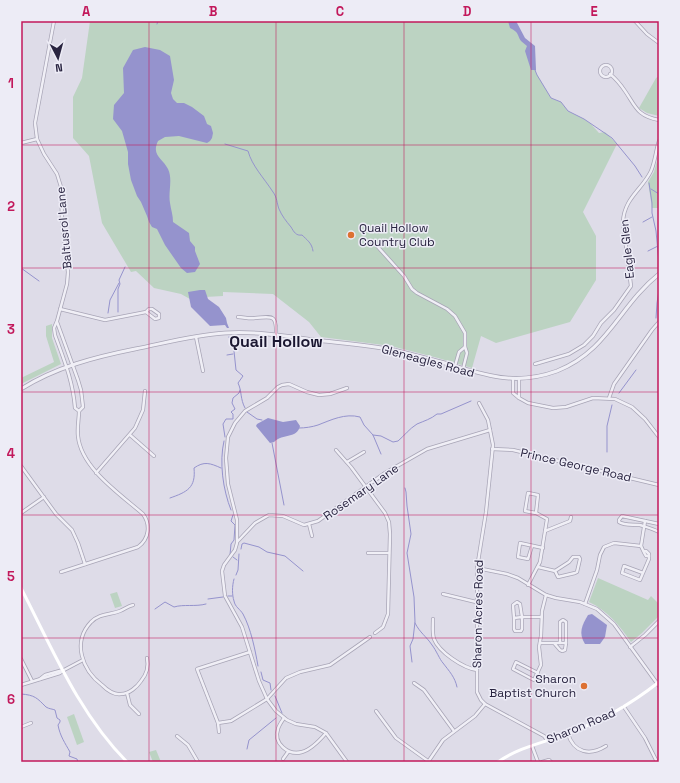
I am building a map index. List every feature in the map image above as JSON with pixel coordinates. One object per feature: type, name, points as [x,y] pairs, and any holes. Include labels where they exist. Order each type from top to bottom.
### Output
[{"type":"main road","points":[[21,588],[89,715],[127,762]]},
{"type":"main road","name":"Sharon Road","points":[[498,762],[510,755],[532,746],[568,734],[601,720],[624,707],[658,683]]},
{"type":"street","name":"Baltusrol Lane","points":[[54,21],[35,122],[36,139],[57,174],[60,184],[62,220],[68,272],[67,284],[54,328],[74,390],[75,408],[79,411]]},
{"type":"street","points":[[635,21],[647,34],[659,43]]},
{"type":"street","points":[[605,65],[609,66],[612,70],[610,74],[606,77],[602,76],[600,72],[601,67],[605,65]]},
{"type":"street","points":[[610,74],[620,84],[631,103],[639,111],[648,117],[659,120]]},
{"type":"street","points":[[21,143],[36,139]]},
{"type":"street","name":"Eagle Glen","points":[[535,364],[569,354],[584,345],[614,310],[631,286],[623,212],[651,170],[659,141]]},
{"type":"street","points":[[377,246],[404,276],[416,293],[446,309],[455,316],[465,333],[466,353],[463,369]]},
{"type":"street","name":"Gleneagles Road","points":[[21,389],[42,377],[94,358],[196,337],[226,333],[276,335],[387,349],[455,366],[491,377],[519,379],[536,377],[557,371],[586,355],[602,340],[634,298],[659,274]]},
{"type":"street","points":[[60,309],[105,320],[146,312],[152,308],[160,316],[158,319],[155,319],[146,312]]},
{"type":"street","points":[[238,317],[254,318],[266,316],[271,318],[276,323],[276,335]]},
{"type":"street","points":[[57,321],[81,390],[83,407],[79,411],[77,430],[79,443],[86,460],[96,473],[143,514],[147,522],[148,532],[144,541],[138,547],[60,572]]},
{"type":"street","points":[[609,398],[614,384],[659,322]]},
{"type":"street","points":[[196,337],[203,371]]},
{"type":"street","points":[[455,366],[459,352],[465,347]]},
{"type":"street","points":[[513,379],[513,393],[528,403],[553,408],[566,407],[588,399],[609,398],[617,400],[632,407],[645,419],[659,437]]},
{"type":"street","points":[[519,379],[519,398]]},
{"type":"street","points":[[346,762],[326,733],[315,727],[296,724],[284,718],[276,711],[267,699],[242,627],[226,600],[222,569],[234,552],[237,541],[237,520],[228,484],[226,458],[228,437],[235,423],[245,411],[267,398],[282,385],[293,385],[307,392],[319,395],[330,394],[347,388]]},
{"type":"street","points":[[96,473],[135,428],[141,417],[145,391]]},
{"type":"street","name":"Sharon Acres Road","points":[[479,404],[488,420],[492,448],[486,512],[477,568],[476,602],[478,649],[477,692],[479,698],[485,704]]},
{"type":"street","name":"Rosemary Lane","points":[[237,541],[255,523],[269,515],[283,516],[300,524],[310,524],[320,520],[385,473],[427,449],[490,430]]},
{"type":"street","points":[[130,435],[154,456]]},
{"type":"street","name":"Prince George Road","points":[[492,448],[513,450],[659,485]]},
{"type":"street","points":[[336,450],[347,462],[387,516],[390,528],[387,617],[383,627],[375,633]]},
{"type":"street","points":[[347,462],[364,452]]},
{"type":"street","points":[[21,466],[76,537],[85,564]]},
{"type":"street","points":[[528,585],[538,567],[543,548],[547,519],[536,513],[525,512],[528,493],[538,495],[536,513]]},
{"type":"street","points":[[21,513],[44,497]]},
{"type":"street","points":[[659,524],[622,516],[619,520],[622,524],[638,525],[651,528],[659,532]]},
{"type":"street","points":[[546,531],[570,521],[571,517]]},
{"type":"street","points":[[643,572],[624,566],[622,573],[640,580],[643,572],[649,556],[646,556],[641,546],[645,521]]},
{"type":"street","points":[[310,524],[312,536]]},
{"type":"street","points":[[585,604],[597,570],[601,552],[604,547],[608,544],[614,543],[641,546]]},
{"type":"street","points":[[532,546],[528,559],[518,557],[520,544],[532,546],[543,548]]},
{"type":"street","points":[[368,553],[389,553]]},
{"type":"street","points":[[538,567],[555,571],[569,562],[573,556],[579,557],[580,559],[577,572],[558,577],[555,571]]},
{"type":"street","points":[[477,568],[507,574],[546,595],[585,604],[597,609],[608,618],[658,683]]},
{"type":"street","points":[[443,594],[476,602]]},
{"type":"street","points":[[538,672],[516,662],[513,669],[534,680],[538,672],[541,665],[539,647],[542,636],[542,607],[546,595]]},
{"type":"street","points":[[517,602],[520,604],[522,617],[521,631],[515,631],[513,605],[517,602]]},
{"type":"street","points":[[133,605],[120,611],[103,614],[92,621],[84,632],[81,640],[83,660],[91,676],[113,693],[121,694],[127,693],[140,682],[148,667],[147,658]]},
{"type":"street","points":[[514,618],[541,617]]},
{"type":"street","points":[[433,620],[433,636],[437,646],[464,667],[477,670]]},
{"type":"street","points":[[554,643],[560,650],[564,650],[566,643],[566,622],[563,620],[560,622],[560,643]]},
{"type":"street","points":[[630,646],[646,635],[659,620]]},
{"type":"street","points":[[218,723],[231,721],[267,699],[286,678],[300,672],[330,665],[370,637]]},
{"type":"street","points":[[540,643],[566,643]]},
{"type":"street","points":[[219,732],[218,723],[197,669],[250,652]]},
{"type":"street","points":[[21,659],[32,681]]},
{"type":"street","points":[[21,685],[40,679],[45,675],[64,670],[83,660]]},
{"type":"street","points":[[414,683],[424,690],[454,731]]},
{"type":"street","points":[[127,693],[130,705],[139,714]]},
{"type":"street","points":[[376,711],[396,738],[428,761],[439,744],[475,716],[485,704],[544,736],[547,740]]},
{"type":"street","points":[[624,707],[645,738],[657,762]]},
{"type":"street","points":[[284,718],[277,734],[280,745],[288,752],[303,752],[322,738],[326,733]]},
{"type":"street","points":[[21,726],[31,723]]},
{"type":"street","points":[[568,734],[577,748],[584,751],[591,752],[606,746]]},
{"type":"street","points":[[177,736],[188,745],[198,762]]},
{"type":"street","points":[[532,746],[538,762]]},
{"type":"street","points":[[283,759],[288,752]]},
{"type":"street","points":[[542,762],[549,760],[551,762]]},
{"type":"green space","points":[[90,21],[514,21],[525,41],[533,47],[536,73],[551,98],[561,102],[568,111],[584,119],[599,133],[605,132],[617,144],[583,212],[596,236],[596,280],[570,322],[496,343],[481,336],[472,368],[391,346],[321,337],[309,322],[273,294],[223,292],[223,296],[205,297],[197,303],[181,294],[154,288],[136,271],[131,272],[102,223],[89,156],[73,138],[73,97],[82,78]]},
{"type":"green space","points":[[659,76],[659,116],[647,113],[639,108],[656,78]]},
{"type":"green space","points":[[659,154],[659,208],[652,208],[648,182],[654,172]]},
{"type":"green space","points":[[52,324],[52,338],[61,364],[21,384],[21,378],[54,362],[46,336],[46,326]]},
{"type":"green space","points":[[598,578],[648,600],[651,596],[659,604],[659,616],[631,642],[613,619],[589,602]]},
{"type":"green space","points":[[117,592],[122,606],[115,608],[110,594]]},
{"type":"green space","points":[[74,714],[84,742],[77,745],[67,717]]},
{"type":"green space","points":[[156,750],[161,762],[153,762],[149,752]]},
{"type":"water","points":[[508,21],[516,21],[525,38],[535,46],[536,70],[531,70],[525,51],[527,46],[521,41],[516,32],[510,28]]},
{"type":"water","points":[[145,47],[160,50],[170,56],[174,80],[171,93],[173,99],[177,103],[184,103],[192,107],[204,116],[207,124],[211,126],[213,133],[212,138],[207,143],[179,136],[165,137],[158,141],[156,146],[157,154],[166,165],[169,173],[173,222],[189,233],[190,241],[195,247],[200,264],[195,272],[187,273],[181,268],[165,245],[157,229],[152,227],[149,222],[131,180],[128,164],[128,152],[122,131],[113,119],[114,105],[124,93],[123,68],[133,50]]},
{"type":"water","points":[[205,290],[208,299],[219,307],[226,318],[229,328],[225,325],[210,326],[191,307],[188,292]]},
{"type":"water","points":[[268,418],[283,422],[296,420],[300,426],[296,433],[270,443],[256,426]]},
{"type":"water","points":[[592,614],[607,625],[605,637],[600,644],[585,644],[581,633],[588,615]]},
{"type":"waterway","points":[[535,70],[551,98],[561,102],[568,111],[584,119],[612,138],[642,177]]},
{"type":"waterway","points":[[225,144],[248,151],[255,167],[274,194],[283,216],[295,233],[302,235],[309,242],[313,251]]},
{"type":"waterway","points":[[649,183],[659,263]]},
{"type":"waterway","points":[[651,189],[659,194]]},
{"type":"waterway","points":[[643,222],[652,217]]},
{"type":"waterway","points":[[648,251],[658,246]]},
{"type":"waterway","points":[[118,312],[119,280],[125,267]]},
{"type":"waterway","points":[[21,268],[39,281]]},
{"type":"waterway","points":[[108,313],[110,300],[119,283]]},
{"type":"waterway","points":[[656,318],[659,290]]},
{"type":"waterway","points":[[229,337],[234,351],[236,370],[243,376],[238,383],[245,408]]},
{"type":"waterway","points":[[227,355],[233,354]]},
{"type":"waterway","points":[[619,393],[636,370]]},
{"type":"waterway","points":[[225,437],[223,424],[226,419],[233,419],[233,414],[231,412],[235,409],[232,403],[233,398],[239,393],[240,390]]},
{"type":"waterway","points":[[373,435],[381,436],[393,442],[398,441],[417,424],[430,419],[437,414],[441,414],[471,401]]},
{"type":"waterway","points":[[607,452],[607,426],[612,405]]},
{"type":"waterway","points":[[247,412],[257,419],[262,420]]},
{"type":"waterway","points":[[299,428],[316,426],[344,416],[360,417],[364,425],[373,435],[381,454]]},
{"type":"waterway","points":[[224,441],[222,467],[226,494],[231,510]]},
{"type":"waterway","points":[[272,443],[284,505]]},
{"type":"waterway","points":[[170,498],[181,494],[192,485],[194,468],[201,464],[214,465],[221,468]]},
{"type":"waterway","points":[[405,488],[411,534],[407,553],[414,597],[415,622],[413,639],[410,646],[412,662]]},
{"type":"waterway","points":[[230,555],[231,544],[234,540],[235,525],[231,521],[233,515]]},
{"type":"waterway","points":[[241,549],[242,544],[244,543],[259,547],[267,552],[285,556],[303,571]]},
{"type":"waterway","points":[[236,575],[238,570],[239,554]]},
{"type":"waterway","points":[[233,557],[237,560]]},
{"type":"waterway","points":[[234,579],[232,590],[233,596],[236,606],[243,614],[248,626],[258,666]]},
{"type":"waterway","points":[[208,599],[223,597]]},
{"type":"waterway","points":[[155,609],[165,602],[174,607],[206,604]]},
{"type":"waterway","points":[[415,623],[452,674],[457,687]]},
{"type":"waterway","points":[[261,672],[263,680],[270,683],[271,690]]},
{"type":"waterway","points":[[21,694],[33,696],[46,707],[55,710],[57,718],[60,720],[58,725],[60,733],[70,752],[69,756],[77,759],[78,762]]},
{"type":"waterway","points":[[275,696],[282,713]]},
{"type":"waterway","points":[[247,749],[249,740],[276,718]]},
{"type":"place","name":"Quail Hollow Country Club","points":[[351,235]]},
{"type":"place","name":"Sharon Baptist Church","points":[[584,686]]},
{"type":"district","name":"Quail Hollow","points":[[276,341]]}]
